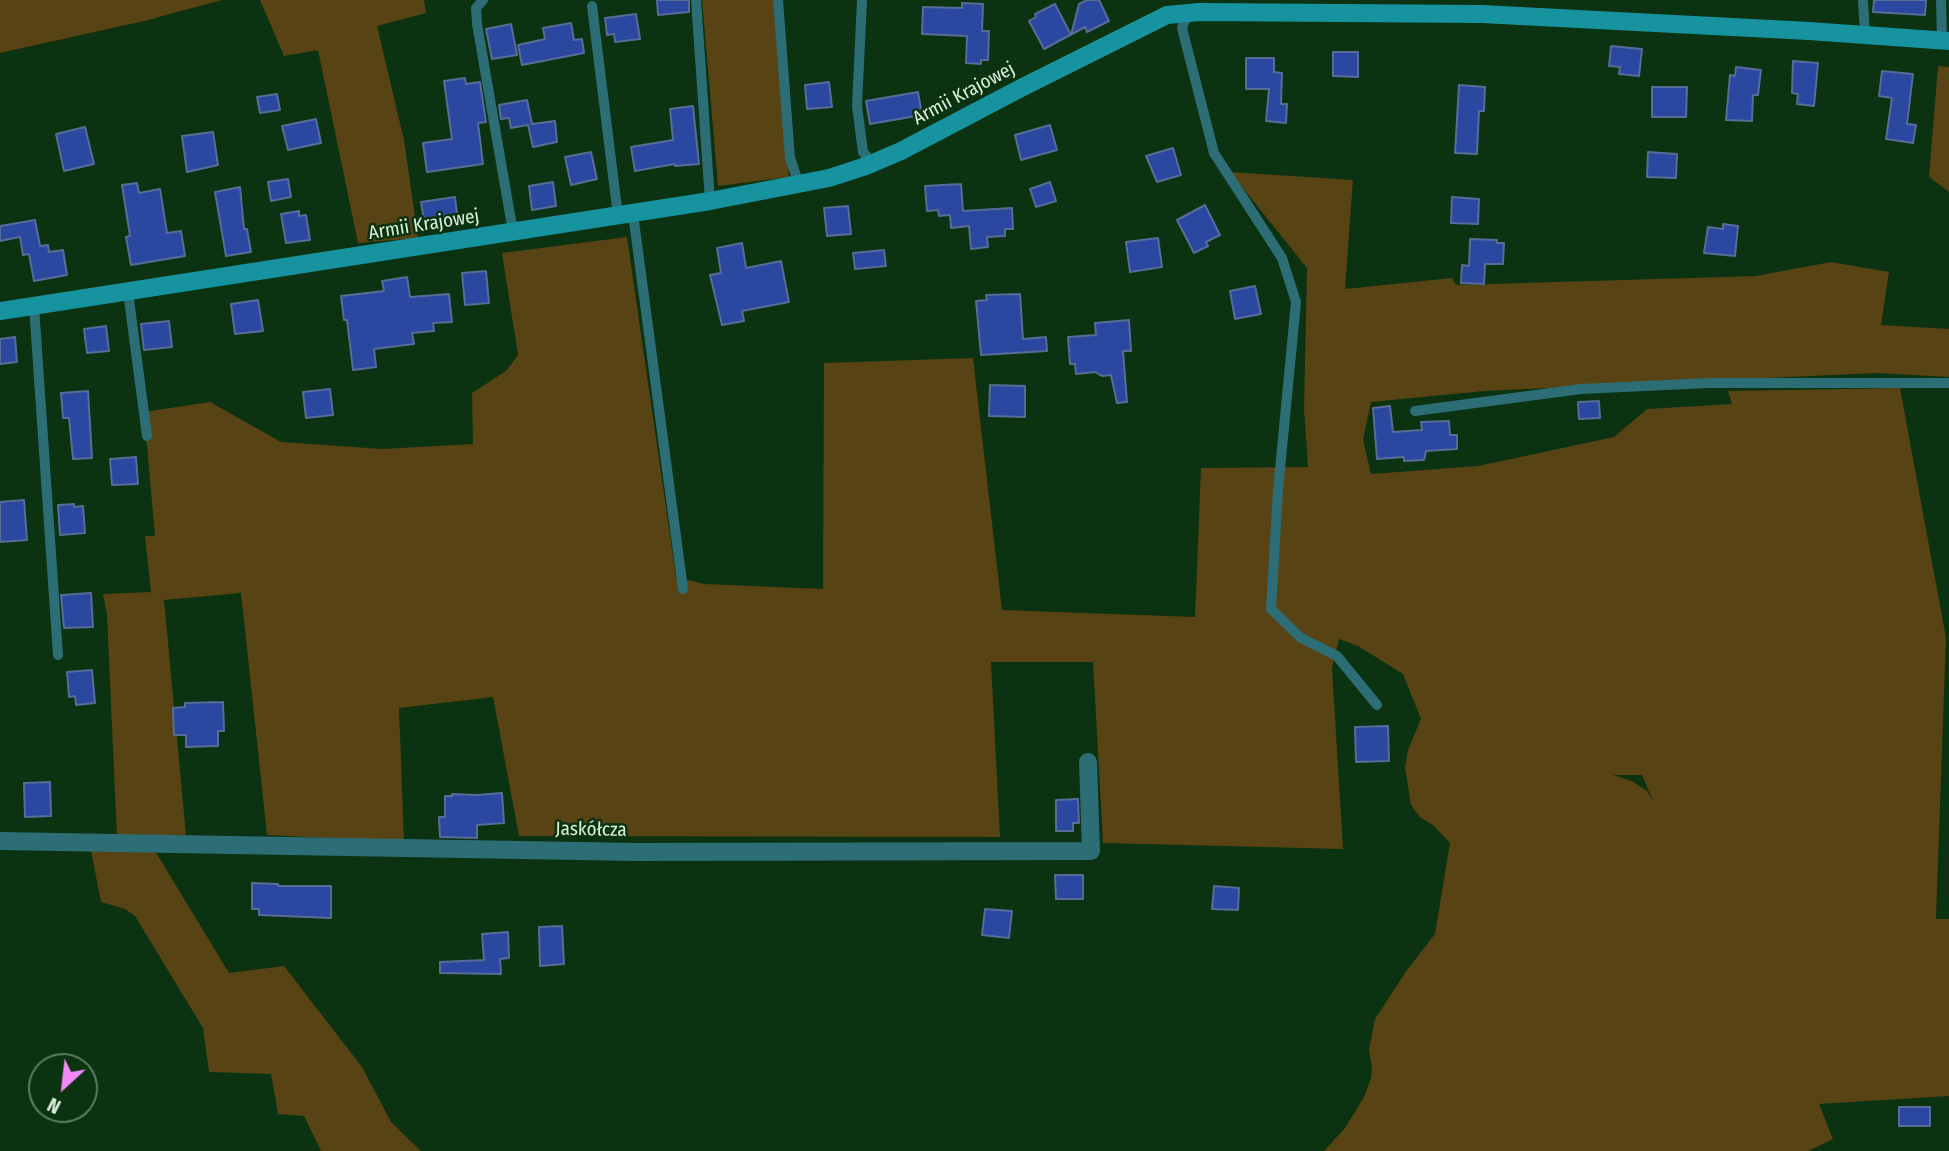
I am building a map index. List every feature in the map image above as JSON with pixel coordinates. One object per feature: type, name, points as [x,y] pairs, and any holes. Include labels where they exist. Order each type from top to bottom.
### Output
[{"type":"street","name":"Armii Krajowej","points":[[0,311],[625,215],[829,178],[901,151],[1167,15],[1482,7],[1946,41]]},
{"type":"street","name":"Jaskółcza","points":[[0,841],[636,852],[1091,851],[1088,762]]},
{"type":"lane","points":[[483,0],[476,8],[477,24],[513,232]]},
{"type":"lane","points":[[696,0],[710,201]]},
{"type":"lane","points":[[778,0],[790,158],[799,184]]},
{"type":"lane","points":[[862,0],[857,106],[863,152],[872,163]]},
{"type":"lane","points":[[1863,0],[1865,35]]},
{"type":"lane","points":[[1941,0],[1946,41]]},
{"type":"lane","points":[[592,6],[683,589]]},
{"type":"lane","points":[[1188,13],[1182,28],[1214,153],[1282,258],[1296,302],[1278,490],[1271,608],[1301,638],[1337,656],[1377,705]]},
{"type":"lane","points":[[128,292],[147,436]]},
{"type":"lane","points":[[34,306],[58,655]]},
{"type":"lane","points":[[1415,411],[1581,389],[1708,383],[1949,383]]},
{"type":"shaded area","points":[[0,0],[222,0],[144,21],[0,53]]},
{"type":"shaded area","points":[[260,0],[424,0],[426,13],[377,26],[404,140],[418,238],[358,243],[318,50],[284,56]]},
{"type":"shaded area","points":[[702,0],[773,0],[789,177],[718,186]]},
{"type":"shaded area","points":[[1938,66],[1949,67],[1949,192],[1929,177]]},
{"type":"shaded area","points":[[1230,172],[1353,180],[1345,289],[1452,278],[1456,285],[1756,276],[1831,262],[1889,272],[1881,325],[1949,329],[1949,377],[1876,373],[1484,391],[1371,402],[1363,440],[1371,474],[1478,466],[1614,437],[1647,409],[1732,404],[1728,391],[1900,388],[1946,638],[1936,919],[1949,919],[1949,1096],[1819,1104],[1833,1139],[1808,1151],[1324,1151],[1345,1128],[1364,1097],[1371,1078],[1369,1049],[1375,1019],[1407,970],[1435,934],[1450,843],[1434,826],[1420,817],[1411,805],[1405,767],[1408,750],[1421,719],[1403,674],[1358,646],[1339,639],[1332,668],[1343,849],[1103,843],[1093,662],[991,662],[1000,837],[519,836],[493,697],[399,708],[404,842],[267,835],[241,593],[164,600],[186,835],[117,838],[107,615],[103,594],[151,592],[145,536],[155,536],[144,412],[210,402],[281,442],[382,449],[473,444],[472,393],[506,371],[518,355],[502,253],[627,237],[676,577],[704,584],[823,589],[824,363],[973,358],[1002,610],[1195,617],[1201,468],[1308,467],[1304,409],[1307,268]],"holes":[[[1613,775],[1642,775],[1654,803],[1647,791],[1632,781]]]},
{"type":"shaded area","points":[[90,846],[152,846],[229,973],[284,966],[362,1067],[391,1122],[421,1151],[321,1151],[304,1116],[278,1114],[271,1074],[209,1072],[203,1028],[135,916],[125,909],[101,902]]},
{"type":"building","points":[[657,0],[689,0],[689,12],[658,15]]},
{"type":"building","points":[[1087,0],[1099,0],[1109,21],[1087,32],[1085,27],[1071,34],[1079,4]]},
{"type":"building","points":[[1874,0],[1926,0],[1925,15],[1873,12]]},
{"type":"building","points":[[962,3],[983,4],[982,31],[989,31],[988,60],[981,60],[981,64],[966,63],[967,36],[922,34],[923,7],[962,8]]},
{"type":"building","points":[[1055,4],[1071,35],[1044,49],[1029,21],[1036,17],[1035,14]]},
{"type":"building","points":[[636,14],[640,39],[615,42],[614,34],[607,35],[605,18]]},
{"type":"building","points":[[571,23],[574,40],[582,39],[584,53],[522,65],[518,45],[545,39],[543,28]]},
{"type":"building","points":[[511,24],[517,55],[492,59],[486,29]]},
{"type":"building","points":[[1611,46],[1642,49],[1639,76],[1619,74],[1620,67],[1609,66]]},
{"type":"building","points":[[1333,52],[1358,52],[1358,77],[1333,76]]},
{"type":"building","points":[[1246,58],[1274,58],[1274,72],[1282,73],[1281,104],[1287,104],[1286,123],[1266,121],[1269,89],[1246,89]]},
{"type":"building","points":[[1793,61],[1818,63],[1814,106],[1797,104],[1798,94],[1792,93]]},
{"type":"building","points":[[1736,67],[1761,70],[1758,95],[1753,95],[1752,121],[1726,120],[1730,75],[1735,76]]},
{"type":"building","points":[[1882,71],[1913,74],[1907,124],[1916,125],[1913,143],[1886,139],[1892,98],[1879,96]]},
{"type":"building","points":[[465,78],[466,84],[480,82],[486,122],[478,123],[483,164],[427,172],[423,143],[452,139],[444,81]]},
{"type":"building","points":[[829,82],[832,107],[807,109],[805,85]]},
{"type":"building","points":[[1459,85],[1485,87],[1484,111],[1479,111],[1477,154],[1455,153]]},
{"type":"building","points":[[1652,87],[1687,87],[1686,117],[1652,117]]},
{"type":"building","points":[[918,92],[922,115],[870,124],[866,101]]},
{"type":"building","points":[[277,94],[280,110],[260,113],[257,97]]},
{"type":"building","points":[[527,100],[532,124],[555,121],[557,142],[533,147],[528,125],[511,128],[509,118],[501,119],[499,105]]},
{"type":"building","points":[[693,106],[699,164],[675,164],[635,171],[631,147],[673,140],[670,109]]},
{"type":"building","points":[[316,119],[321,143],[288,150],[282,126]]},
{"type":"building","points":[[1050,125],[1057,150],[1021,160],[1015,135]]},
{"type":"building","points":[[85,127],[94,164],[64,171],[56,134]]},
{"type":"building","points":[[213,132],[218,165],[187,172],[182,136]]},
{"type":"building","points":[[1173,148],[1181,175],[1157,182],[1146,156]]},
{"type":"building","points":[[591,152],[597,179],[571,185],[565,157]]},
{"type":"building","points":[[1648,152],[1677,154],[1676,178],[1647,177]]},
{"type":"building","points":[[288,179],[291,197],[271,201],[268,182]]},
{"type":"building","points":[[553,182],[556,206],[532,210],[529,186]]},
{"type":"building","points":[[1050,182],[1056,201],[1036,207],[1030,189]]},
{"type":"building","points":[[137,183],[139,193],[160,189],[167,233],[181,231],[185,256],[131,265],[126,237],[130,236],[122,185]]},
{"type":"building","points":[[961,184],[963,211],[1012,208],[1013,229],[1005,229],[1005,236],[987,237],[988,247],[971,249],[969,226],[951,228],[950,215],[939,216],[938,210],[927,211],[925,186]]},
{"type":"building","points":[[240,187],[244,229],[247,229],[251,252],[226,256],[215,192]]},
{"type":"building","points":[[455,197],[458,221],[425,226],[421,202]]},
{"type":"building","points":[[1452,197],[1479,199],[1478,224],[1451,223]]},
{"type":"building","points":[[1205,205],[1220,235],[1206,242],[1208,246],[1194,253],[1177,220]]},
{"type":"building","points":[[848,206],[851,234],[827,236],[824,208]]},
{"type":"building","points":[[299,211],[299,216],[306,215],[310,240],[286,243],[281,214]]},
{"type":"building","points":[[35,220],[40,246],[48,245],[49,252],[63,250],[67,275],[34,281],[29,254],[23,255],[20,237],[0,241],[0,226]]},
{"type":"building","points":[[1723,224],[1738,226],[1735,256],[1704,253],[1708,227],[1723,229]]},
{"type":"building","points":[[1158,238],[1162,267],[1130,272],[1126,242]]},
{"type":"building","points":[[1470,239],[1497,240],[1497,243],[1504,243],[1503,264],[1485,264],[1484,284],[1461,283],[1462,265],[1469,266]]},
{"type":"building","points":[[742,243],[746,268],[781,261],[789,302],[742,311],[744,321],[722,325],[710,275],[721,273],[717,248]]},
{"type":"building","points":[[884,250],[886,266],[855,269],[853,253]]},
{"type":"building","points":[[486,271],[489,303],[465,305],[462,273]]},
{"type":"building","points":[[407,277],[410,297],[449,294],[452,322],[433,323],[434,331],[412,333],[414,344],[374,349],[376,367],[353,370],[341,296],[384,291],[382,281]]},
{"type":"building","points":[[1255,286],[1261,314],[1235,319],[1230,291]]},
{"type":"building","points":[[1020,294],[1023,339],[1046,337],[1047,351],[981,355],[976,301],[987,300],[986,295]]},
{"type":"building","points":[[258,300],[263,331],[235,334],[231,304]]},
{"type":"building","points":[[1129,320],[1131,351],[1123,351],[1127,402],[1117,403],[1111,375],[1102,376],[1095,372],[1076,374],[1075,364],[1070,364],[1068,337],[1096,335],[1095,323]]},
{"type":"building","points":[[169,321],[172,347],[144,350],[141,324]]},
{"type":"building","points":[[106,326],[109,351],[87,353],[84,329]]},
{"type":"building","points":[[15,337],[17,362],[0,364],[0,339]]},
{"type":"building","points":[[990,385],[1025,386],[1025,417],[989,416]]},
{"type":"building","points":[[330,389],[333,415],[306,418],[303,392]]},
{"type":"building","points":[[88,391],[92,458],[73,459],[69,418],[63,418],[61,393]]},
{"type":"building","points":[[1599,401],[1600,418],[1579,419],[1578,402]]},
{"type":"building","points":[[1390,406],[1393,432],[1422,430],[1421,422],[1449,421],[1450,435],[1457,435],[1457,449],[1426,451],[1424,460],[1404,461],[1404,457],[1377,459],[1373,408]]},
{"type":"building","points":[[136,457],[138,484],[112,485],[110,459]]},
{"type":"building","points":[[24,500],[27,540],[0,542],[0,502]]},
{"type":"building","points":[[74,504],[74,507],[83,506],[85,533],[60,535],[58,505]]},
{"type":"building","points":[[91,593],[93,627],[64,628],[61,595]]},
{"type":"building","points":[[92,670],[95,703],[76,705],[75,696],[69,697],[67,672]]},
{"type":"building","points":[[223,702],[224,731],[218,731],[218,746],[186,747],[186,735],[174,735],[173,708],[185,707],[185,703]]},
{"type":"building","points":[[1388,726],[1389,761],[1356,762],[1355,727]]},
{"type":"building","points":[[50,782],[51,816],[25,817],[24,783]]},
{"type":"building","points":[[502,793],[504,823],[477,825],[477,838],[440,837],[439,817],[445,817],[445,796]]},
{"type":"building","points":[[1078,799],[1079,823],[1073,823],[1073,831],[1056,831],[1056,800]]},
{"type":"building","points":[[1055,875],[1083,875],[1083,899],[1056,899]]},
{"type":"building","points":[[252,883],[331,886],[331,918],[259,915],[259,909],[252,909]]},
{"type":"building","points":[[1214,886],[1239,888],[1238,910],[1212,909]]},
{"type":"building","points":[[985,909],[1012,911],[1009,938],[982,935]]},
{"type":"building","points":[[562,926],[564,964],[540,966],[539,927]]},
{"type":"building","points":[[508,932],[509,958],[500,959],[501,974],[440,973],[440,962],[484,960],[482,934]]},
{"type":"building","points":[[1899,1107],[1930,1107],[1930,1126],[1899,1126]]}]
